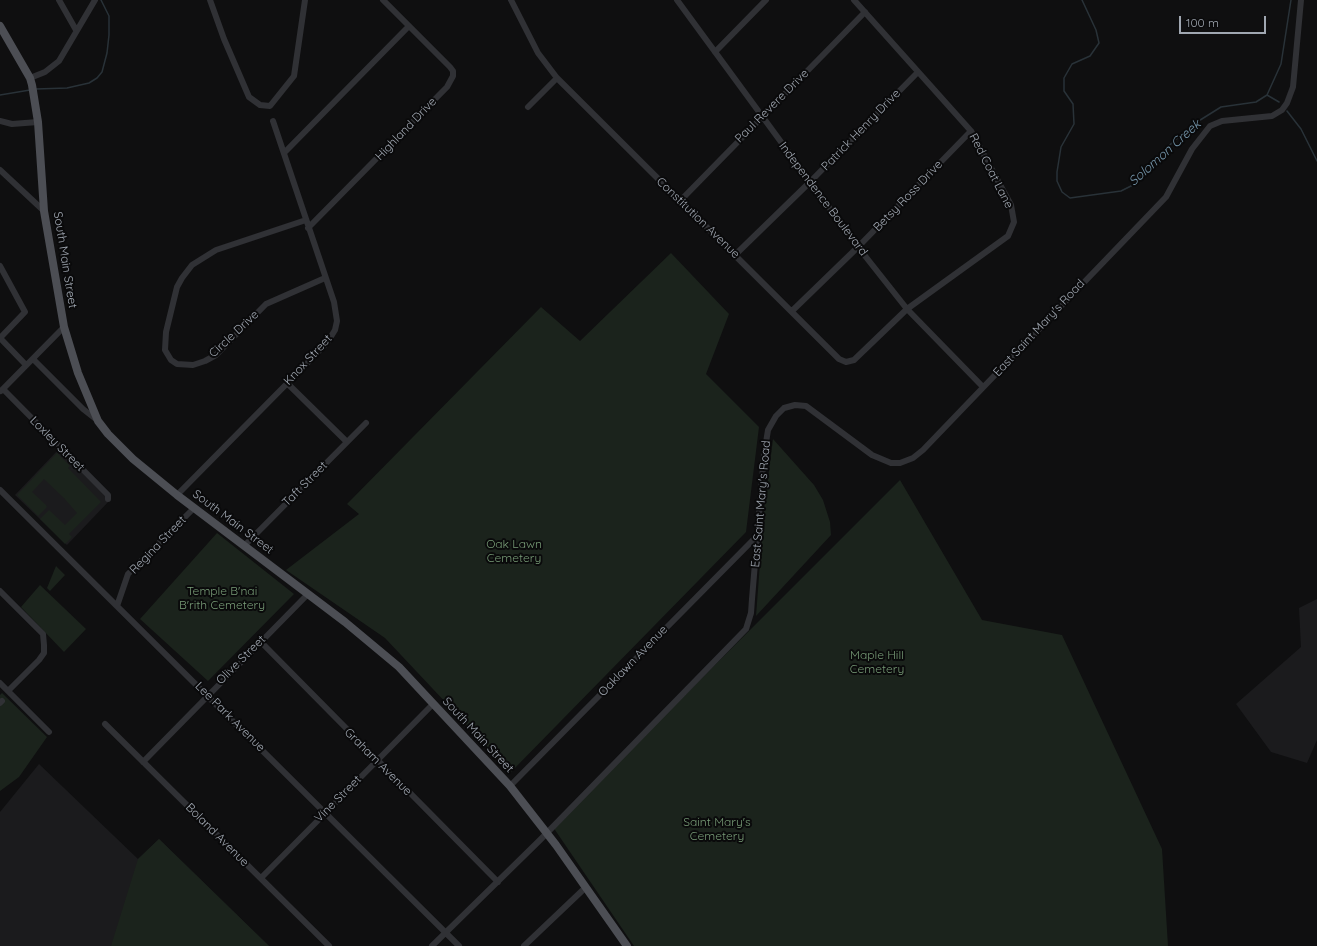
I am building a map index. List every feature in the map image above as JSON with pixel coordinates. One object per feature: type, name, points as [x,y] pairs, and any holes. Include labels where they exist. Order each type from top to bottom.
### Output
[{"type":"main road","name":"South Main Street","points":[[0,26],[31,82],[34,94],[38,122],[44,211],[64,327],[78,373],[98,421],[108,434],[133,459],[177,495],[372,642],[399,667],[510,786],[546,832],[584,888],[627,946]]},
{"type":"street","points":[[59,0],[76,30]]},
{"type":"street","points":[[210,0],[224,39],[249,97],[260,105],[270,106],[294,76],[305,0]]},
{"type":"street","name":"Highland Drive","points":[[308,228],[451,81],[453,71],[450,67],[383,0]]},
{"type":"street","name":"Constitution Avenue","points":[[512,0],[538,53],[557,78],[840,359],[846,362],[854,360],[907,309]]},
{"type":"street","name":"Independence Boulevard","points":[[677,0],[858,247],[907,309],[983,386]]},
{"type":"street","points":[[715,52],[766,0]]},
{"type":"street","name":"Red Coat Lane","points":[[854,0],[971,131],[1011,205],[1014,222],[1008,236],[907,309]]},
{"type":"street","name":"East Saint Mary's Road","points":[[432,946],[498,882],[746,629],[751,613],[756,537],[764,455],[768,430],[776,416],[784,408],[796,405],[806,406],[880,460],[900,463],[913,458],[923,450],[1166,197],[1192,149],[1210,126],[1222,121],[1272,116],[1282,110],[1288,103],[1293,87],[1301,0]]},
{"type":"street","points":[[31,82],[56,64],[65,54],[76,30],[93,2]]},
{"type":"street","name":"Paul Revere Drive","points":[[680,201],[761,116],[865,12]]},
{"type":"street","points":[[284,153],[409,26]]},
{"type":"street","name":"Patrick Henry Drive","points":[[735,254],[810,182],[918,72]]},
{"type":"street","points":[[528,107],[557,78]]},
{"type":"street","points":[[0,121],[12,124],[38,122]]},
{"type":"street","name":"Knox Street","points":[[177,495],[327,342],[335,330],[336,312],[273,121]]},
{"type":"street","name":"Betsy Ross Drive","points":[[792,311],[858,247],[971,131]]},
{"type":"street","points":[[0,170],[44,211]]},
{"type":"street","name":"Circle Drive","points":[[306,220],[216,250],[192,265],[177,287],[166,332],[165,350],[171,360],[177,364],[193,365],[206,361],[216,354],[266,304],[325,278]]},
{"type":"street","points":[[0,266],[25,312],[0,338],[26,365]]},
{"type":"street","points":[[1,391],[64,327]]},
{"type":"street","points":[[33,359],[83,409],[98,421]]},
{"type":"street","points":[[287,383],[347,442]]},
{"type":"street","name":"Loxley Street","points":[[1,391],[108,495],[108,499]]},
{"type":"street","name":"Taft Street","points":[[244,546],[366,422]]},
{"type":"street","name":"Lee Park Avenue","points":[[0,490],[326,812],[459,946]]},
{"type":"street","name":"Regina Street","points":[[117,606],[128,574],[194,508]]},
{"type":"street","name":"Oaklawn Avenue","points":[[510,786],[756,537]]},
{"type":"street","points":[[0,591],[43,634],[44,645],[44,653],[39,660],[8,691]]},
{"type":"street","name":"Olive Street","points":[[143,762],[207,694],[308,594]]},
{"type":"street","name":"Graham Avenue","points":[[260,641],[498,882]]},
{"type":"street","points":[[0,683],[49,732]]},
{"type":"street","name":"Vine Street","points":[[261,878],[433,704]]},
{"type":"street","name":"Boland Avenue","points":[[105,724],[329,946]]},
{"type":"street","points":[[524,946],[584,888]]},
{"type":"shaded area","points":[[59,449],[111,499],[67,545],[15,495]]},
{"type":"shaded area","points":[[1317,599],[1317,740],[1307,763],[1271,752],[1236,704],[1301,647],[1299,608]]},
{"type":"shaded area","points":[[39,764],[138,859],[159,839],[269,946],[0,946],[0,812]]},
{"type":"green space","name":"Oak Lawn Cemetery","points":[[671,253],[729,314],[706,374],[759,427],[746,532],[511,772],[385,638],[286,570],[359,514],[347,504],[541,307],[580,341]]},
{"type":"green space","points":[[773,439],[814,485],[823,500],[830,522],[831,535],[756,616],[764,510]]},
{"type":"green space","points":[[57,453],[70,466],[68,468],[101,502],[69,534],[72,537],[65,544],[40,519],[49,510],[65,525],[77,513],[64,498],[44,479],[32,492],[47,507],[38,516],[17,495]]},
{"type":"green space","points":[[900,480],[982,620],[1062,635],[1162,849],[1168,946],[634,946],[553,827]]},
{"type":"green space","name":"Temple B'nai B'rith Cemetery","points":[[217,533],[294,594],[208,681],[140,619]]},
{"type":"green space","points":[[56,566],[65,575],[50,591],[47,588]]},
{"type":"green space","points":[[40,585],[86,629],[64,652],[21,607]]},
{"type":"green space","points":[[2,693],[47,737],[19,777],[0,791],[0,695]]},
{"type":"green space","points":[[159,839],[269,946],[111,946],[138,859]]},
{"type":"waterway","name":"Solomon Creek","points":[[36,89],[67,88],[89,83],[97,78],[102,72],[107,53],[109,16],[101,0]]},
{"type":"waterway","name":"Solomon Creek","points":[[1082,0],[1096,30],[1099,43],[1090,56],[1072,64],[1064,78],[1064,91],[1073,104],[1074,124],[1061,147],[1057,181],[1062,192],[1070,198],[1121,191],[1135,184],[1148,166],[1174,141],[1197,122],[1221,107],[1256,102],[1267,95],[1281,64],[1291,0]]},
{"type":"waterway","name":"Solomon Creek","points":[[0,95],[30,90]]},
{"type":"waterway","points":[[1267,95],[1279,102]]},
{"type":"waterway","points":[[1287,111],[1301,129],[1317,161]]},
{"type":"park label","name":"Maple Hill Cemetery","points":[[877,662]]},
{"type":"park label","name":"Saint Mary's Cemetery","points":[[717,829]]}]
